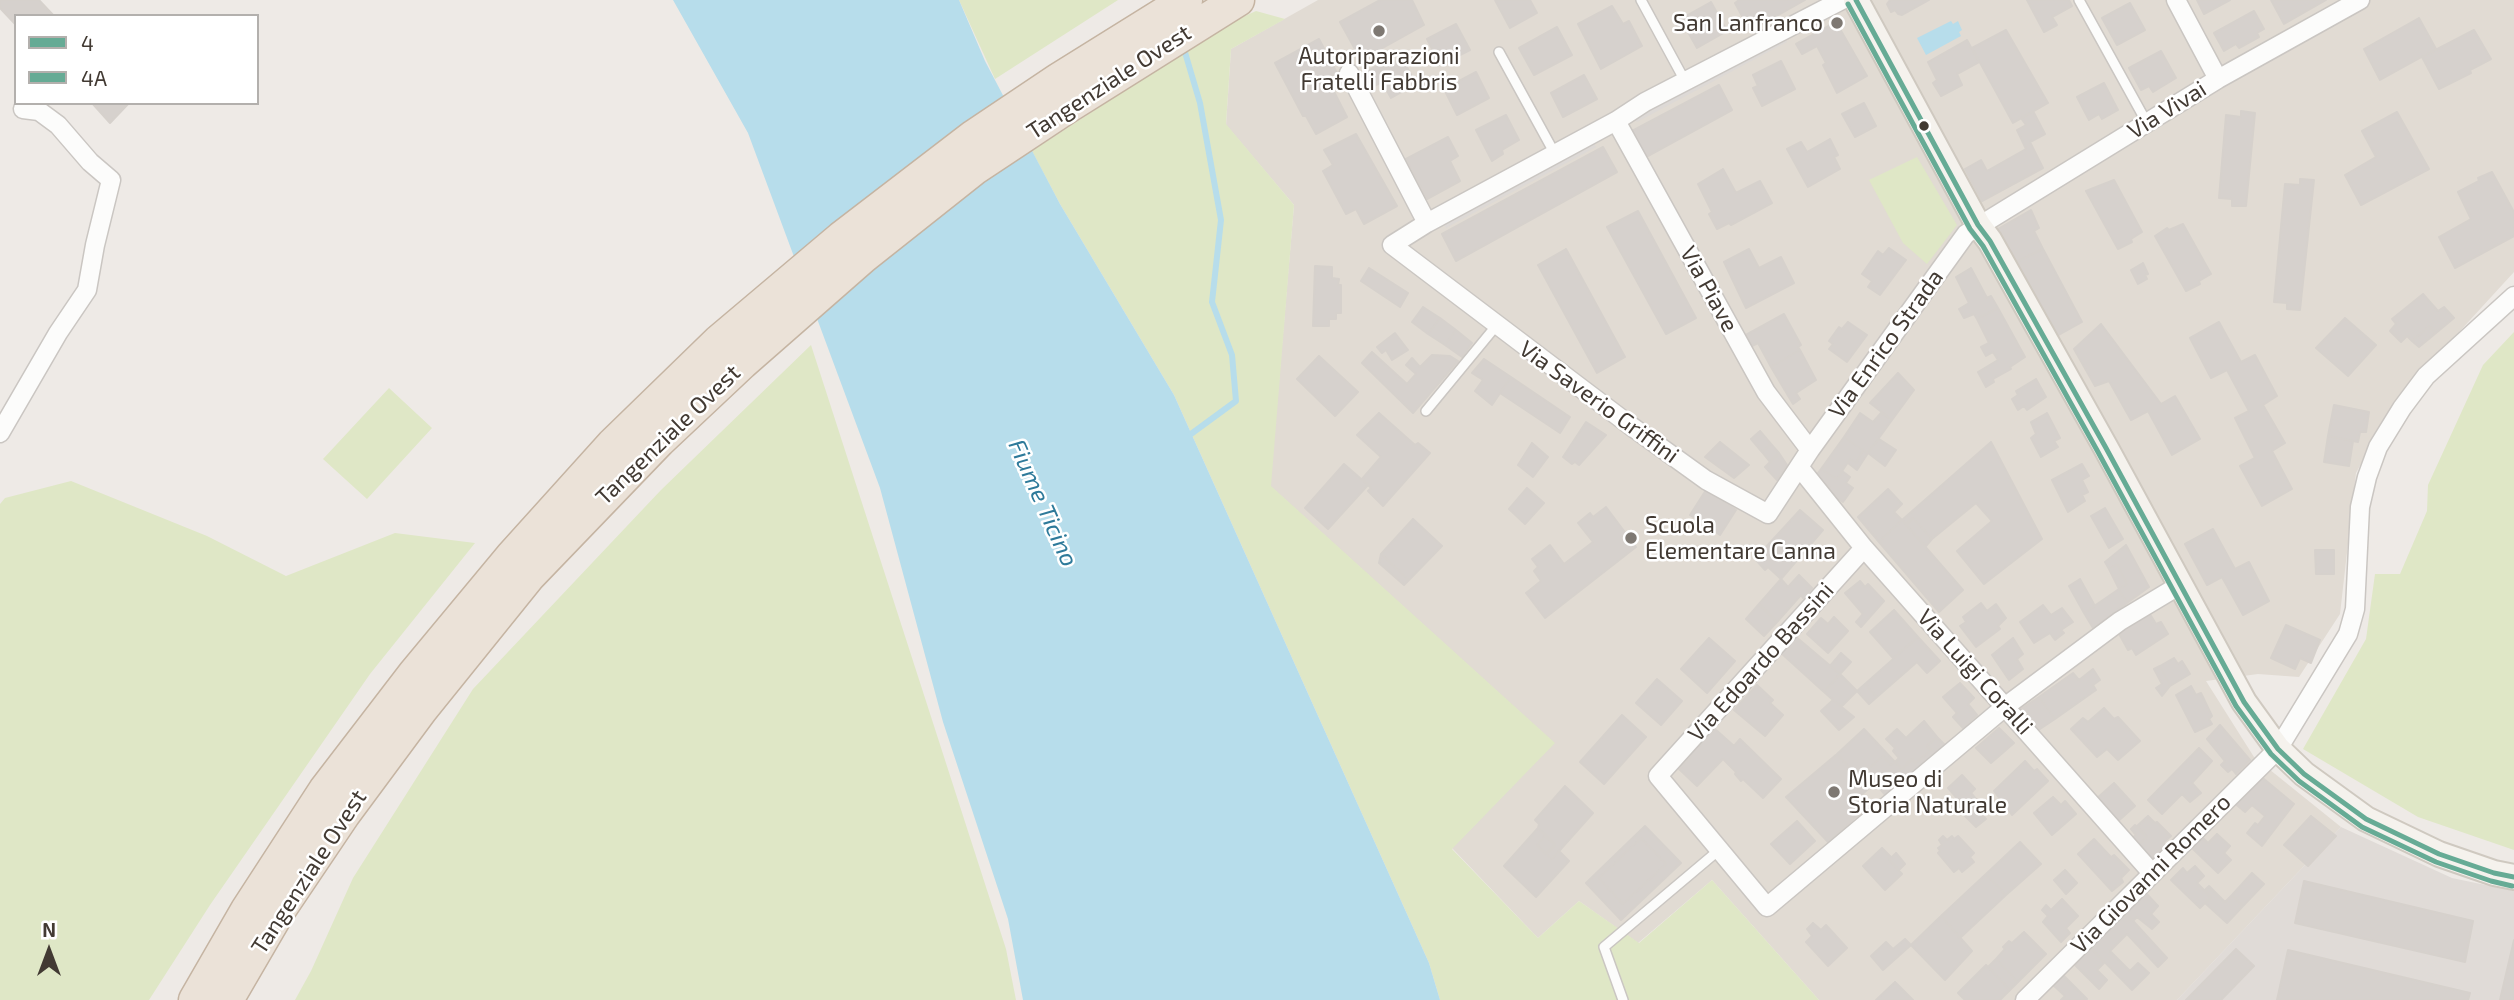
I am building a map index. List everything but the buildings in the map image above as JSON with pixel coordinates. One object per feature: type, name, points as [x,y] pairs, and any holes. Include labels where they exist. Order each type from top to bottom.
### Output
[{"type":"highway","name":"Tangenziale Ovest","points":[[227,1000],[280,909],[344,814],[413,720],[529,576],[659,441],[742,363],[863,257],[974,169],[1069,106],[1159,34],[1186,0]]},
{"type":"highway","name":"Tangenziale Ovest","points":[[195,1000],[247,910],[325,790],[414,674],[512,556],[613,444],[719,341],[841,238],[974,136],[1059,79],[1238,0]]},
{"type":"street","points":[[1349,73],[1427,223],[1616,121],[1645,102],[1842,0]]},
{"type":"street","points":[[1856,0],[2244,702],[2278,749],[2304,774],[2366,819],[2439,854],[2514,877]]},
{"type":"street","points":[[2176,0],[2218,79]]},
{"type":"street","name":"Via Vivai","points":[[1978,225],[2218,79],[2360,0]]},
{"type":"street","points":[[0,433],[58,333],[87,290],[111,180],[90,162],[58,125],[39,111],[23,109]]},
{"type":"street","name":"Via Piave","points":[[1616,121],[1766,392],[1810,450]]},
{"type":"street","name":"Via Saverio Griffini","points":[[1427,223],[1392,246],[1706,480],[1768,514],[1800,468]]},
{"type":"street","name":"Via Enrico Strada","points":[[1800,468],[1810,450],[1966,234],[1978,225]]},
{"type":"street","name":"Via Giovanni Romero","points":[[2025,1000],[2278,749],[2348,635],[2355,609],[2360,507],[2378,447],[2426,376],[2514,296]]},
{"type":"street","name":"Via Luigi Coralli","points":[[1800,468],[1864,548],[2152,873]]},
{"type":"street","name":"Via Edoardo Bassini","points":[[1719,850],[1658,776],[1864,548]]},
{"type":"street","points":[[1719,850],[1768,907],[2006,706],[2120,621],[2180,585]]},
{"type":"lane","points":[[1641,0],[1685,81]]},
{"type":"lane","points":[[2079,0],[2147,123]]},
{"type":"lane","points":[[1499,52],[1555,154]]},
{"type":"lane","points":[[1426,411],[1496,326]]},
{"type":"lane","points":[[1623,1000],[1604,947],[1719,850]]},
{"type":"shaded area","points":[[1318,0],[2514,0],[2514,272],[2394,403],[2356,473],[2340,614],[2299,677],[2258,674],[2206,681],[2254,757],[2341,827],[2177,1000],[1819,1000],[1712,880],[1638,943],[1579,901],[1538,938],[1452,848],[1554,743],[1270,486],[1294,205],[1226,125],[1231,49]]},
{"type":"shaded area","points":[[1783,34],[1787,42],[1637,122],[1633,115]]},
{"type":"shaded area","points":[[1592,139],[1596,147],[1446,228],[1442,220]]},
{"type":"shaded area","points":[[2341,827],[2452,878],[2514,891],[2514,1000],[2177,1000]]},
{"type":"green space","points":[[959,0],[1118,0],[995,79]]},
{"type":"green space","points":[[1256,11],[1285,19],[1231,49],[1226,124],[1294,205],[1271,486],[1555,743],[1452,849],[1538,938],[1579,901],[1639,943],[1712,880],[1819,1000],[1440,1000],[1429,963],[1174,395],[1060,204],[1032,151],[1227,24]]},
{"type":"green space","points":[[1917,157],[1957,225],[1927,264],[1903,243],[1869,180]]},
{"type":"green space","points":[[2514,332],[2514,850],[2418,817],[2303,749],[2366,639],[2375,574],[2400,574],[2427,511],[2428,485],[2483,365]]},
{"type":"green space","points":[[811,345],[1006,949],[1016,1000],[295,1000],[353,878],[473,689],[661,490]]},
{"type":"green space","points":[[389,388],[432,428],[367,499],[323,459]]},
{"type":"green space","points":[[71,481],[207,536],[286,576],[395,533],[475,543],[370,674],[210,905],[149,1000],[0,1000],[0,504],[5,498]]},
{"type":"water","name":"Fiume Ticino","points":[[673,0],[959,0],[985,61],[1060,204],[1174,395],[1429,963],[1440,1000],[1023,1000],[1008,919],[943,722],[880,488],[748,133]]},
{"type":"water","points":[[1951,21],[1953,24],[1958,21],[1962,30],[1959,32],[1961,36],[1926,55],[1917,38]]},
{"type":"waterway","points":[[1184,49],[1200,103],[1221,220],[1212,302],[1232,355],[1236,401],[1191,434]]},
{"type":"transit line","name":"4","points":[[1856,0],[2244,702],[2278,749],[2304,774],[2366,819],[2439,854],[2514,877]]},
{"type":"transit line","name":"4A","points":[[1848,4],[2236,706],[2271,754],[2299,781],[2362,827],[2436,862],[2512,886]]},
{"type":"place","name":"San Lanfranco","points":[[1837,23]]},
{"type":"place","name":"Autoriparazioni Fratelli Fabbris","points":[[1379,31]]},
{"type":"place","name":"Scuola Elementare Canna","points":[[1631,538]]},
{"type":"place","name":"Museo di Storia Naturale","points":[[1834,792]]}]
